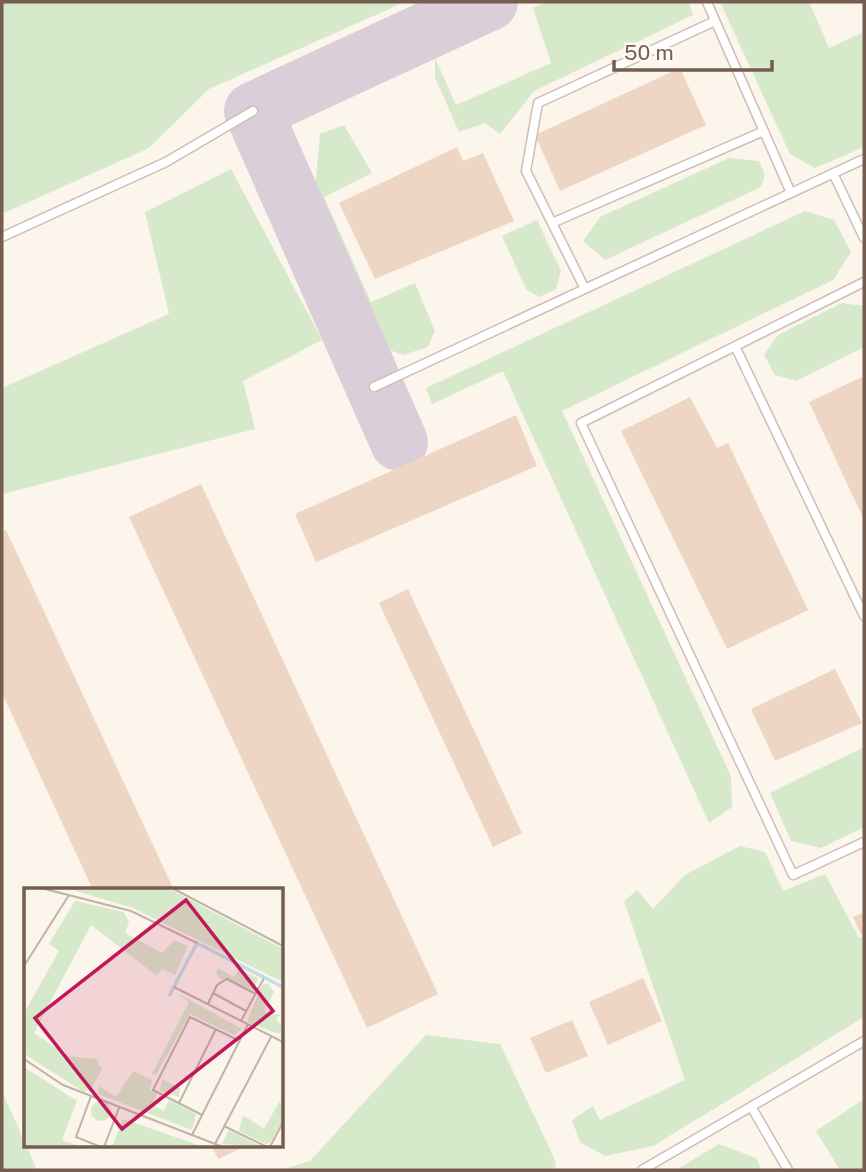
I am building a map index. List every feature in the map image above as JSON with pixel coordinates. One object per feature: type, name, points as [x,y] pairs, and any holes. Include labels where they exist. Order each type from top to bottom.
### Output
[{"type":"lane","points":[[707,2],[791,193]]},
{"type":"lane","points":[[585,289],[526,171],[538,103],[715,21]]},
{"type":"lane","points":[[2,237],[166,162],[253,111]]},
{"type":"lane","points":[[552,223],[764,131]]},
{"type":"lane","points":[[374,387],[864,159]]},
{"type":"lane","points":[[834,173],[864,238]]},
{"type":"lane","points":[[864,282],[581,423],[793,875],[864,842]]},
{"type":"lane","points":[[735,346],[864,615]]},
{"type":"lane","points":[[642,1170],[864,1041]]},
{"type":"lane","points":[[752,1108],[788,1170]]},
{"type":"green space","points":[[2,2],[405,2],[209,89],[149,148],[2,214]]},
{"type":"green space","points":[[545,2],[689,2],[693,15],[534,91],[500,134],[485,123],[459,132],[435,77],[435,58],[456,105],[551,63],[533,8]]},
{"type":"green space","points":[[720,2],[809,2],[829,48],[864,32],[864,147],[815,168],[790,154]]},
{"type":"green space","points":[[344,125],[372,173],[324,197],[371,302],[415,283],[435,331],[428,347],[403,355],[376,345],[314,201],[320,134]]},
{"type":"green space","points":[[729,158],[759,161],[765,175],[761,187],[605,260],[583,241],[600,217]]},
{"type":"green space","points":[[231,169],[322,340],[243,381],[255,429],[2,494],[2,388],[169,314],[145,212]]},
{"type":"green space","points":[[805,211],[834,220],[851,252],[833,280],[562,411],[731,776],[732,807],[709,823],[503,371],[432,404],[426,388]]},
{"type":"green space","points":[[537,220],[561,271],[556,289],[539,297],[526,289],[502,236]]},
{"type":"green space","points":[[842,303],[864,306],[864,347],[796,381],[775,375],[764,355],[778,335]]},
{"type":"green space","points":[[864,747],[864,827],[821,848],[791,841],[770,793]]},
{"type":"green space","points":[[740,846],[765,852],[783,891],[825,874],[859,938],[864,936],[864,1017],[653,1146],[605,1156],[580,1142],[572,1120],[593,1106],[600,1120],[685,1080],[624,901],[637,890],[653,909],[685,875]]},
{"type":"green space","points":[[426,1035],[500,1044],[556,1162],[554,1170],[281,1170],[310,1161]]},
{"type":"green space","points":[[2,1091],[24,1141],[24,1148],[27,1148],[37,1170],[2,1170]]},
{"type":"green space","points":[[864,1099],[864,1170],[840,1170],[816,1131]]},
{"type":"green space","points":[[719,1144],[756,1158],[762,1170],[676,1170]]},
{"type":"building","points":[[680,68],[706,125],[560,191],[535,135]]},
{"type":"building","points":[[457,147],[463,161],[483,153],[514,221],[375,279],[339,203]]},
{"type":"building","points":[[864,376],[864,520],[809,402]]},
{"type":"building","points":[[690,397],[717,448],[728,443],[808,610],[727,649],[621,431]]},
{"type":"building","points":[[516,415],[537,466],[316,562],[295,514]]},
{"type":"building","points":[[201,484],[438,994],[367,1028],[129,517]]},
{"type":"building","points":[[6,530],[173,888],[92,888],[2,693],[2,532]]},
{"type":"building","points":[[408,589],[522,833],[493,847],[379,603]]},
{"type":"building","points":[[835,669],[862,723],[775,761],[751,709]]},
{"type":"building","points":[[864,912],[864,934],[861,935],[853,917]]},
{"type":"building","points":[[643,978],[662,1021],[608,1045],[589,1002]]},
{"type":"building","points":[[572,1020],[588,1056],[546,1073],[530,1038]]},
{"type":"building","points":[[213,1148],[242,1148],[218,1159]]},
{"type":"taxiway","points":[[399,442],[253,111],[489,2]]}]
